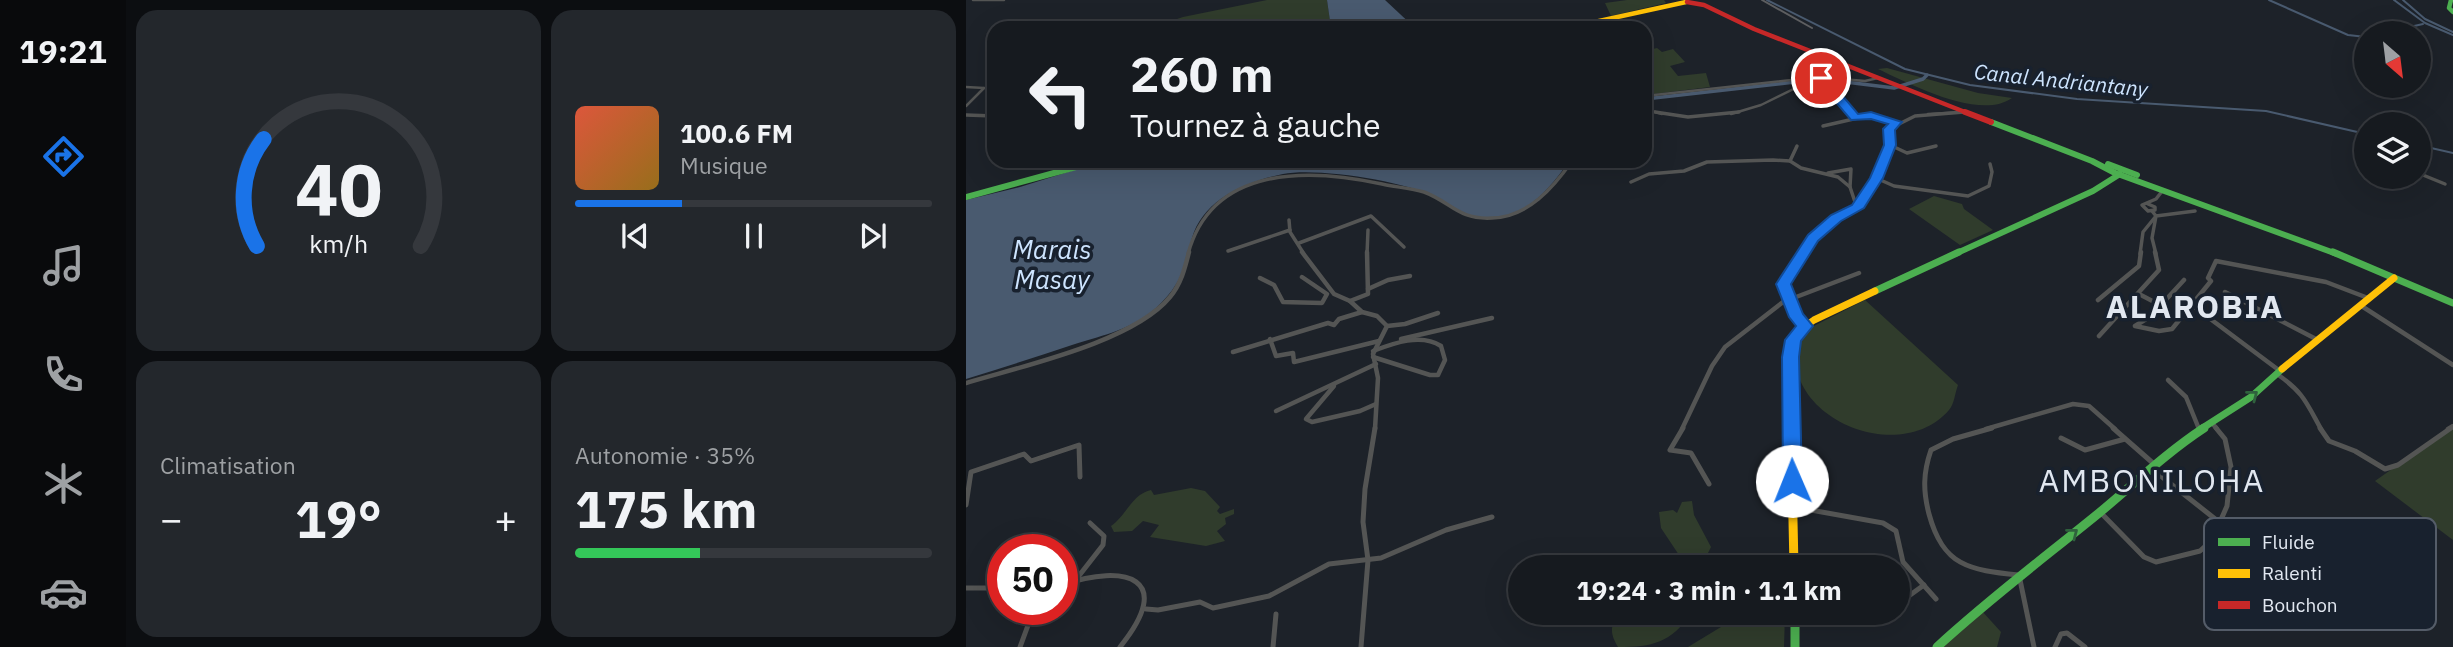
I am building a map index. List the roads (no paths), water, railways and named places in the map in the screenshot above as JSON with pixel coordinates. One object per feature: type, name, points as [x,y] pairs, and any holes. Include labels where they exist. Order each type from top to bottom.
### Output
[{"type":"main road","points":[[2451,0],[2449,8],[2453,12]]},
{"type":"main road","points":[[1598,21],[1687,1]]},
{"type":"main road","points":[[1592,21],[1687,1],[1699,3],[1754,29],[2165,190],[2395,276]]},
{"type":"main road","points":[[1903,86],[2118,170],[2333,248],[2453,301]]},
{"type":"main road","points":[[966,196],[1065,168]]},
{"type":"main road","points":[[966,196],[1076,168]]},
{"type":"main road","points":[[1794,555],[1793,340],[1805,326],[1964,248],[2093,191],[2110,180],[2118,170]]},
{"type":"main road","points":[[1937,647],[2019,575],[2200,430],[2252,397],[2316,339],[2395,276]]},
{"type":"main road","points":[[1795,625],[1795,647]]},
{"type":"street","points":[[973,0],[1004,0]]},
{"type":"street","points":[[1652,95],[1819,78],[1865,81],[1873,74]]},
{"type":"street","points":[[1652,111],[1669,117],[1728,114],[1763,104],[1819,78]]},
{"type":"street","points":[[1819,78],[1855,118]]},
{"type":"street","points":[[966,87],[984,88],[966,106]]},
{"type":"street","points":[[1823,126],[1871,115],[1896,122],[1932,113],[1965,112]]},
{"type":"street","points":[[966,115],[987,116]]},
{"type":"street","points":[[1805,326],[1797,317],[1783,284],[1805,248],[1836,218],[1857,208],[1876,178],[1890,145],[1889,129],[1896,122]]},
{"type":"street","points":[[1890,145],[1908,153],[1936,146]]},
{"type":"street","points":[[1790,161],[1797,146]]},
{"type":"street","points":[[1703,163],[1708,158]]},
{"type":"street","points":[[1631,182],[1649,174],[1684,171],[1703,163],[1790,161],[1801,168],[1838,177],[1850,187]]},
{"type":"street","points":[[1876,178],[1894,186],[1968,196],[1989,186],[1993,172],[1990,164]]},
{"type":"street","points":[[966,383],[1097,341],[1148,317],[1176,291],[1188,265],[1195,232],[1209,211],[1257,183],[1298,173],[1326,172],[1427,194],[1460,214],[1496,219],[1515,216],[1529,209],[1552,191],[1567,168]]},
{"type":"street","points":[[1828,174],[1839,169],[1851,169],[1850,187],[1857,208]]},
{"type":"street","points":[[2431,178],[2445,184]]},
{"type":"street","points":[[2099,336],[2159,270],[2152,238],[2154,211],[2148,204],[2165,190]]},
{"type":"street","points":[[2098,300],[2139,266],[2144,228],[2165,190]]},
{"type":"street","points":[[2154,211],[2195,211]]},
{"type":"street","points":[[1299,243],[1371,216],[1404,247]]},
{"type":"street","points":[[1289,220],[1290,230],[1299,243],[1298,247],[1330,294]]},
{"type":"street","points":[[1228,251],[1290,230]]},
{"type":"street","points":[[1350,301],[1368,294],[1368,230]]},
{"type":"street","points":[[2184,280],[2151,316],[2135,326],[2159,331],[2172,329],[2211,281],[2208,278],[2216,261],[2326,282],[2368,298]]},
{"type":"street","points":[[1709,484],[1690,453],[1670,450],[1676,443],[1712,366],[1725,347],[1790,299],[1858,273]]},
{"type":"street","points":[[1368,289],[1388,280],[1410,276]]},
{"type":"street","points":[[1302,277],[1330,294],[1350,301],[1362,312],[1377,316],[1387,326]]},
{"type":"street","points":[[1260,278],[1274,285],[1283,302],[1322,303],[1330,294]]},
{"type":"street","points":[[2225,292],[2316,339]]},
{"type":"street","points":[[2139,294],[2160,305]]},
{"type":"street","points":[[2359,305],[2392,323],[2453,365]]},
{"type":"street","points":[[2193,306],[2297,388],[2313,409],[2320,428],[2326,432],[2329,441],[2355,451],[2385,469],[2398,465],[2453,426]]},
{"type":"street","points":[[1233,352],[1328,323],[1334,325],[1339,319],[1362,312]]},
{"type":"street","points":[[1387,326],[1405,324],[1438,313]]},
{"type":"street","points":[[1373,354],[1393,341],[1441,327],[1492,318]]},
{"type":"street","points":[[1361,647],[1368,560],[1363,522],[1373,451],[1378,378],[1373,354],[1387,326]]},
{"type":"street","points":[[1270,339],[1276,356],[1293,353],[1294,362],[1378,341]]},
{"type":"street","points":[[1373,354],[1429,377],[1442,373],[1445,353],[1438,343],[1419,339],[1393,341]]},
{"type":"street","points":[[1276,411],[1376,364]]},
{"type":"street","points":[[2168,380],[2186,397],[2200,430]]},
{"type":"street","points":[[1334,386],[1306,419],[1312,422],[1376,404]]},
{"type":"street","points":[[2034,647],[2026,623],[2025,597],[2019,575],[1991,573],[1965,563],[1944,551],[1936,537],[1922,493],[1923,471],[1931,450],[1953,439],[2073,404],[2089,406],[2153,467],[2218,518]]},
{"type":"street","points":[[2212,423],[2225,439],[2231,467],[2227,506],[2221,518]]},
{"type":"street","points":[[2061,438],[2085,450],[2126,439]]},
{"type":"street","points":[[966,505],[971,472],[1024,454],[1031,460],[1079,445],[1080,477]]},
{"type":"street","points":[[1793,507],[1883,523],[1896,531],[1903,562],[1936,598]]},
{"type":"street","points":[[2100,512],[2144,557],[2155,562],[2200,551],[2204,547]]},
{"type":"street","points":[[1146,609],[1158,610],[1188,602],[1200,602],[1213,608],[1240,604],[1269,596],[1329,564],[1368,560],[1400,551],[1446,530],[1492,517]]},
{"type":"street","points":[[1078,577],[1103,545],[1104,536],[1090,523]]},
{"type":"street","points":[[1078,578],[1110,573],[1137,580],[1144,590],[1146,609],[1120,647]]},
{"type":"street","points":[[1910,596],[1924,586]]},
{"type":"street","points":[[966,587],[987,588]]},
{"type":"street","points":[[1273,647],[1276,614]]},
{"type":"street","points":[[1020,647],[1028,625]]},
{"type":"street","points":[[2055,647],[2061,634],[2067,633],[2085,647]]},
{"type":"water","points":[[1327,0],[1385,0],[1408,21],[1330,21]]},
{"type":"water","name":"Marais Masay","points":[[1081,168],[1564,168],[1537,199],[1510,215],[1495,219],[1461,213],[1420,190],[1359,177],[1298,172],[1257,181],[1231,192],[1209,209],[1194,232],[1186,263],[1172,291],[1142,319],[1112,332],[966,379],[966,200]]},
{"type":"waterway","name":"Canal Andriantany","points":[[1767,0],[1905,69],[1970,85],[2077,99],[2266,111],[2354,131]]},
{"type":"waterway","points":[[2269,0],[2354,36]]},
{"type":"waterway","points":[[2394,0],[2425,23],[2453,35]]},
{"type":"waterway","points":[[2403,0],[2425,19],[2453,32]]},
{"type":"waterway","points":[[1652,98],[1821,79],[1894,88],[1923,79],[1927,75]]},
{"type":"waterway","name":"Canal Andriantany","points":[[2431,148],[2453,153]]},
{"type":"railway","points":[[1762,0],[1812,28]]},
{"type":"district","name":"ALAROBIA","points":[[2195,306]]},
{"type":"district","name":"AMBONILOHA","points":[[2152,480]]}]
